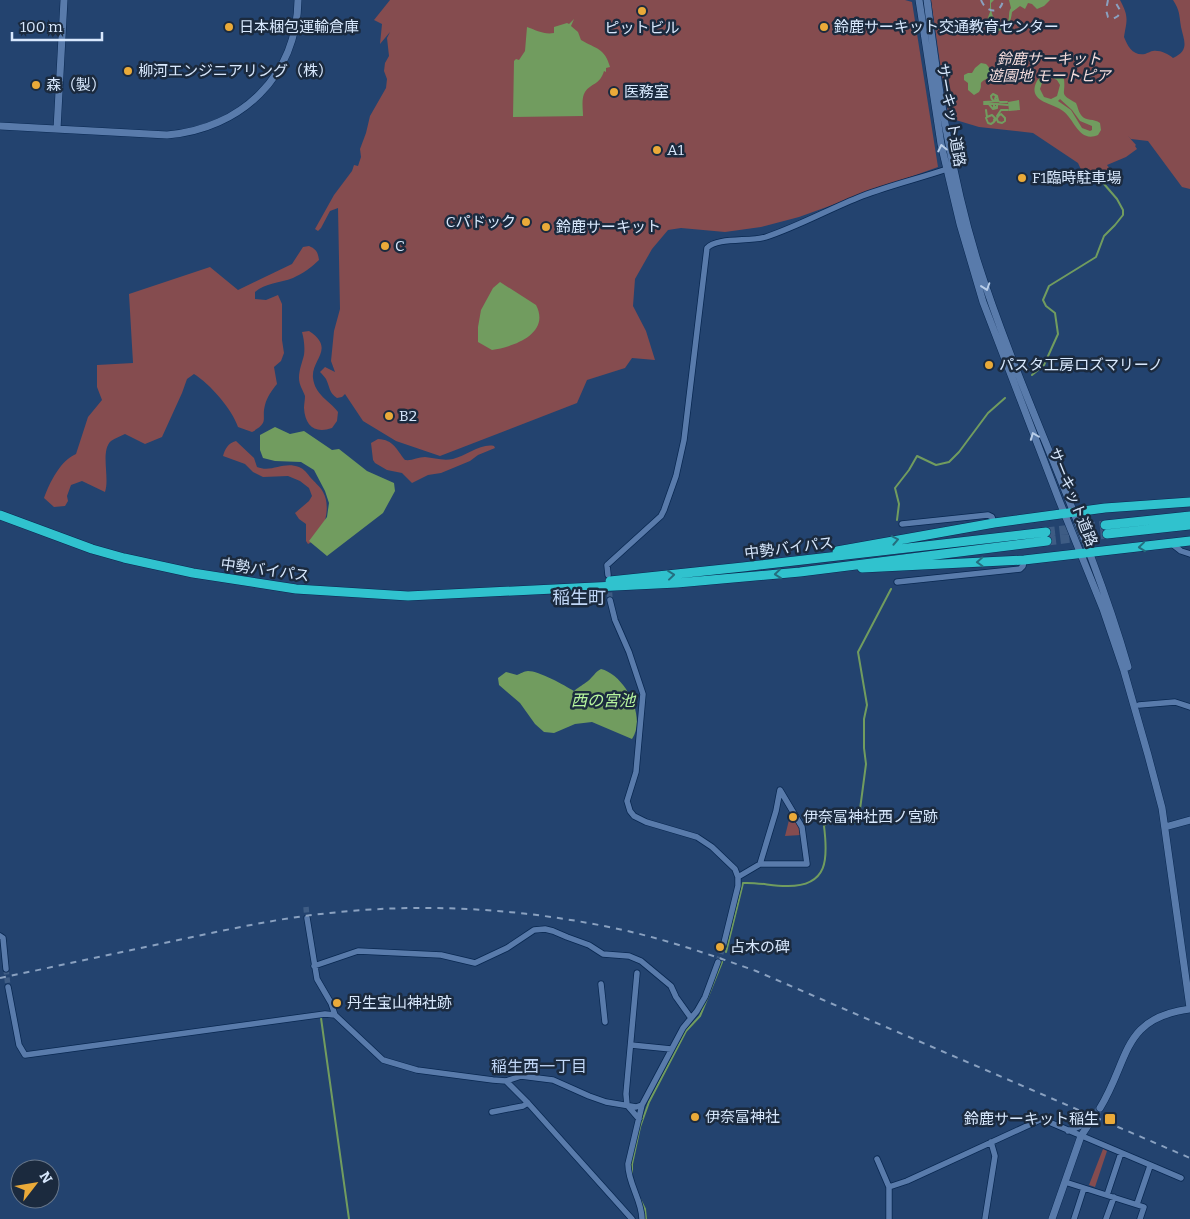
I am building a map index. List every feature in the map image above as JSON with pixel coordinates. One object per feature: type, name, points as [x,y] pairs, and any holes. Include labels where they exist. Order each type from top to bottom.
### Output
[{"type":"highway","points":[[743,567],[994,523],[1105,508],[1189,501]]},
{"type":"highway","name":"中勢バイパス","points":[[0,515],[57,537],[124,558],[194,573],[296,589],[408,596],[536,590],[677,583],[826,568],[1047,537],[743,567],[536,590]]},
{"type":"highway","points":[[1190,516],[1106,529],[1190,525]]},
{"type":"highway","points":[[826,568],[874,568],[1024,560],[1190,541]]},
{"type":"street","points":[[57,129],[64,0]]},
{"type":"street","points":[[0,126],[167,135],[200,129],[225,120],[254,100],[269,84],[280,68],[294,35],[298,0]]},
{"type":"street","name":"サーキット道路","points":[[919,0],[935,115],[946,169],[983,302],[1069,513]]},
{"type":"street","name":"サーキット道路","points":[[927,0],[940,100],[969,230],[986,288],[1069,513]]},
{"type":"street","points":[[608,574],[608,565],[661,516],[676,476],[688,413],[707,248],[716,242],[754,240],[783,231],[860,197],[954,167]]},
{"type":"street","points":[[1069,513],[1112,616],[1155,769],[1162,808]]},
{"type":"street","points":[[902,524],[988,515],[992,517],[994,523]]},
{"type":"street","points":[[1172,544],[1181,551],[1190,554]]},
{"type":"street","name":"サーキット道路","points":[[1085,553],[1124,671],[1162,808],[1190,1008]]},
{"type":"street","points":[[897,582],[1020,568],[1023,566],[1024,560]]},
{"type":"street","points":[[610,600],[615,620],[630,652],[644,694],[636,772],[627,801],[630,811],[634,816],[646,822],[697,837],[706,842],[735,869],[738,877],[736,900],[723,947]]},
{"type":"street","points":[[1138,704],[1175,702],[1190,707]]},
{"type":"street","points":[[738,877],[760,864],[807,864],[802,827],[780,790],[776,811],[760,864]]},
{"type":"street","points":[[1165,827],[1190,820]]},
{"type":"street","points":[[307,918],[317,979],[331,1003],[335,1015],[383,1060],[392,1064],[448,1075],[506,1081],[522,1076],[553,1080],[606,1102],[636,1107],[642,1105]]},
{"type":"street","points":[[314,966],[358,950],[441,955],[475,964],[508,948],[534,930],[545,929],[589,945],[603,954],[629,956],[641,961],[671,986],[676,997],[691,1018]]},
{"type":"street","points":[[0,936],[3,938],[6,969]]},
{"type":"street","points":[[642,1219],[640,1206],[628,1174],[628,1164],[642,1105],[671,1049],[705,997],[718,962]]},
{"type":"street","points":[[638,973],[629,1072],[626,1083],[627,1105],[638,1119]]},
{"type":"street","points":[[601,984],[605,1022]]},
{"type":"street","points":[[8,987],[19,1045],[25,1055],[316,1015],[335,1015]]},
{"type":"street","points":[[1100,1108],[1107,1097],[1130,1045],[1141,1028],[1159,1016],[1190,1008]]},
{"type":"street","points":[[631,1045],[671,1049]]},
{"type":"street","points":[[506,1081],[632,1219]]},
{"type":"street","points":[[492,1112],[523,1106],[528,1103]]},
{"type":"street","points":[[889,1187],[907,1181],[1042,1119],[1181,1178]]},
{"type":"street","points":[[1068,1131],[1090,1122]]},
{"type":"street","points":[[1052,1219],[1080,1136],[1090,1122]]},
{"type":"street","points":[[985,1219],[995,1156],[991,1142]]},
{"type":"street","points":[[1107,1195],[1121,1153]]},
{"type":"street","points":[[877,1160],[889,1187],[889,1219]]},
{"type":"street","points":[[1137,1204],[1150,1166]]},
{"type":"street","points":[[1065,1182],[1144,1207],[1140,1219]]},
{"type":"street","points":[[1074,1219],[1084,1188]]},
{"type":"street","points":[[1106,1219],[1114,1197]]},
{"type":"green space","name":"鈴鹿サーキット","points":[[390,0],[905,0],[912,2],[938,167],[799,217],[761,227],[725,232],[681,228],[668,230],[652,249],[635,279],[633,306],[646,331],[655,360],[632,358],[625,368],[587,380],[577,403],[440,456],[396,441],[363,421],[345,394],[337,398],[332,394],[326,379],[320,372],[325,367],[335,372],[331,361],[334,331],[340,309],[338,208],[330,211],[318,231],[315,229],[354,165],[358,166],[361,157],[360,149],[370,116],[386,88],[387,79],[384,71],[385,63],[389,56],[387,38],[390,32],[380,44],[382,24],[374,20]]},
{"type":"green space","name":"鈴鹿サーキット 遊園地 モートピア","points":[[931,0],[1120,0],[1125,10],[1126,18],[1124,37],[1132,50],[1137,54],[1158,51],[1173,58],[1182,52],[1184,41],[1179,13],[1173,0],[1190,0],[1190,189],[1182,187],[1148,141],[1131,139],[1128,136],[1137,149],[1126,157],[1107,165],[1110,173],[1105,173],[1095,179],[1083,174],[1078,163],[1033,133],[979,127],[949,118]]},
{"type":"green space","points":[[309,246],[316,251],[319,260],[293,278],[268,285],[255,292],[255,299],[266,300],[278,295],[282,304],[284,353],[281,361],[274,367],[277,384],[266,402],[264,420],[258,429],[252,432],[238,427],[220,397],[194,374],[187,379],[162,437],[145,444],[125,434],[111,441],[106,451],[105,492],[82,481],[71,485],[67,496],[68,501],[65,506],[54,507],[44,498],[60,467],[76,454],[88,417],[102,400],[97,387],[97,365],[133,363],[129,294],[210,267],[238,290],[292,264],[303,247]]},
{"type":"green space","points":[[309,331],[317,337],[322,349],[313,371],[314,384],[319,393],[338,412],[337,421],[332,428],[326,430],[312,427],[306,420],[305,396],[299,375],[304,352],[302,332]]},
{"type":"green space","points":[[378,439],[391,443],[405,460],[425,457],[449,460],[484,446],[494,446],[495,448],[478,455],[470,461],[441,473],[428,475],[412,483],[402,473],[387,470],[375,463],[371,443]]},
{"type":"green space","points":[[236,441],[254,458],[257,467],[268,469],[288,465],[299,467],[320,488],[326,498],[327,505],[325,521],[314,540],[308,544],[306,541],[306,524],[295,513],[312,496],[309,488],[300,481],[288,476],[263,477],[253,472],[245,464],[223,456],[227,447]]},
{"type":"green space","points":[[791,812],[801,827],[801,835],[785,836]]},
{"type":"green space","points":[[1103,1149],[1107,1151],[1095,1187],[1089,1185]]},
{"type":"water","points":[[990,0],[994,0],[991,3],[993,16],[1002,24],[1009,19],[1011,8],[1009,0],[1050,0],[1044,6],[1037,9],[1028,3],[1025,9],[1020,6],[1012,12],[1007,26],[999,31],[990,28],[986,23],[990,12]]},
{"type":"water","points":[[574,19],[571,26],[578,32],[581,40],[603,52],[610,67],[606,68],[606,72],[604,71],[600,79],[585,92],[583,116],[513,117],[514,61],[516,59],[519,60],[525,51],[527,27],[543,33],[554,33],[554,27],[569,24]]},
{"type":"water","points":[[981,63],[986,64],[990,74],[981,83],[979,92],[974,95],[968,90],[968,83],[964,80],[964,75],[972,73]]},
{"type":"water","points":[[1015,65],[1019,68],[1022,65],[1026,66],[1021,71],[1019,78],[1015,77],[1012,73],[1011,67]]},
{"type":"water","points":[[1051,73],[1064,79],[1064,94],[1076,103],[1083,117],[1100,123],[1101,130],[1098,135],[1086,136],[1063,111],[1038,98],[1034,89],[1037,81],[1040,77]],"holes":[[[1050,77],[1057,80],[1060,85],[1057,96],[1051,99],[1044,97],[1040,89],[1043,80]],[[1060,99],[1072,110],[1080,121],[1092,126],[1092,130],[1082,128],[1071,110],[1058,101]]]},
{"type":"water","points":[[1019,100],[1020,110],[1009,111],[1008,102]]},
{"type":"water","points":[[500,282],[536,305],[539,315],[538,324],[534,331],[519,342],[492,350],[478,342],[478,327],[481,310],[493,288]]},
{"type":"water","points":[[275,427],[290,434],[304,431],[332,450],[339,449],[367,471],[394,483],[395,491],[383,513],[327,556],[309,541],[327,517],[329,503],[314,470],[301,462],[275,461],[263,458],[260,450],[260,435]]},
{"type":"water","name":"西の宮池","points":[[601,669],[618,679],[631,698],[637,720],[636,730],[632,739],[592,722],[575,724],[554,733],[544,732],[535,724],[520,703],[499,685],[498,678],[506,672],[517,675],[527,671],[533,672],[574,691]]},
{"type":"waterway","points":[[984,102],[993,102],[995,101],[998,100],[997,96],[993,94],[991,96],[992,100],[994,101],[995,101],[998,101]]},
{"type":"waterway","points":[[996,96],[995,99],[1000,102],[1007,102]]},
{"type":"waterway","points":[[988,103],[993,109],[997,108],[997,105]]},
{"type":"waterway","points":[[984,104],[997,104]]},
{"type":"waterway","points":[[994,104],[994,107],[996,107]]},
{"type":"waterway","points":[[997,104],[1008,105]]},
{"type":"waterway","points":[[986,110],[987,117]]},
{"type":"waterway","points":[[997,116],[1001,110],[1008,110]]},
{"type":"waterway","points":[[986,118],[988,123],[991,124],[1001,114],[1005,121],[1002,123],[998,122],[997,119]]},
{"type":"waterway","points":[[987,117],[992,115],[995,118],[994,120]]},
{"type":"waterway","points":[[1032,375],[1044,365],[1058,334],[1055,313],[1046,306],[1043,300],[1049,286],[1096,257],[1104,236],[1123,215],[1123,210],[1117,199],[1098,177]]},
{"type":"waterway","points":[[897,520],[899,504],[895,488],[917,456],[936,465],[949,462],[959,452],[988,413],[1005,398]]},
{"type":"waterway","points":[[726,952],[743,883],[786,886],[811,882],[823,868],[826,849],[824,826],[827,823],[854,822],[859,817],[866,764],[864,719],[867,705],[858,652],[891,589]]},
{"type":"waterway","points":[[632,1174],[632,1164],[640,1127],[649,1102],[686,1031],[700,1016],[722,962]]},
{"type":"waterway","points":[[321,1018],[349,1219]]},
{"type":"waterway","points":[[640,1199],[645,1209],[646,1219]]},
{"type":"tunnel","points":[[1046,532],[1105,525]]},
{"type":"tunnel","points":[[1047,541],[1107,534]]},
{"type":"tunnel","points":[[609,584],[610,600]]},
{"type":"tunnel","points":[[306,907],[307,918]]},
{"type":"tunnel","points":[[718,962],[723,947]]},
{"type":"tunnel","points":[[6,969],[8,987]]},
{"type":"tunnel","points":[[1091,1121],[1100,1108]]},
{"type":"railway","points":[[981,0],[986,8],[990,10],[999,8],[1003,0]]},
{"type":"railway","points":[[1108,0],[1106,10],[1108,17],[1113,19],[1118,16],[1120,10],[1114,0]]},
{"type":"railway","points":[[0,978],[252,925],[330,913],[399,908],[433,908],[502,911],[570,920],[662,940],[756,971],[1190,1158]]},
{"type":"place","name":"ピットビル","points":[[642,11]]},
{"type":"place","name":"日本梱包運輸倉庫","points":[[229,27]]},
{"type":"place","name":"鈴鹿サーキット交通教育センター","points":[[824,27]]},
{"type":"place","name":"柳河エンジニアリング（株）","points":[[128,71]]},
{"type":"place","name":"森（製）","points":[[36,85]]},
{"type":"place","name":"医務室","points":[[614,92]]},
{"type":"place","name":"A1","points":[[657,150]]},
{"type":"place","name":"F1臨時駐車場","points":[[1022,178]]},
{"type":"place","name":"Cパドック","points":[[526,222]]},
{"type":"place","name":"鈴鹿サーキット","points":[[546,227]]},
{"type":"place","name":"C","points":[[385,246]]},
{"type":"place","name":"パスタ工房ロズマリーノ","points":[[989,365]]},
{"type":"place","name":"B2","points":[[389,416]]},
{"type":"place","name":"伊奈冨神社西ノ宮跡","points":[[793,817]]},
{"type":"place","name":"占木の碑","points":[[720,947]]},
{"type":"place","name":"丹生宝山神社跡","points":[[337,1003]]},
{"type":"place","name":"伊奈冨神社","points":[[695,1117]]},
{"type":"place","name":"鈴鹿サーキット稲生","points":[[1110,1119]]},
{"type":"district","name":"稲生町","points":[[579,598]]},
{"type":"district","name":"稲生西一丁目","points":[[539,1066]]}]
